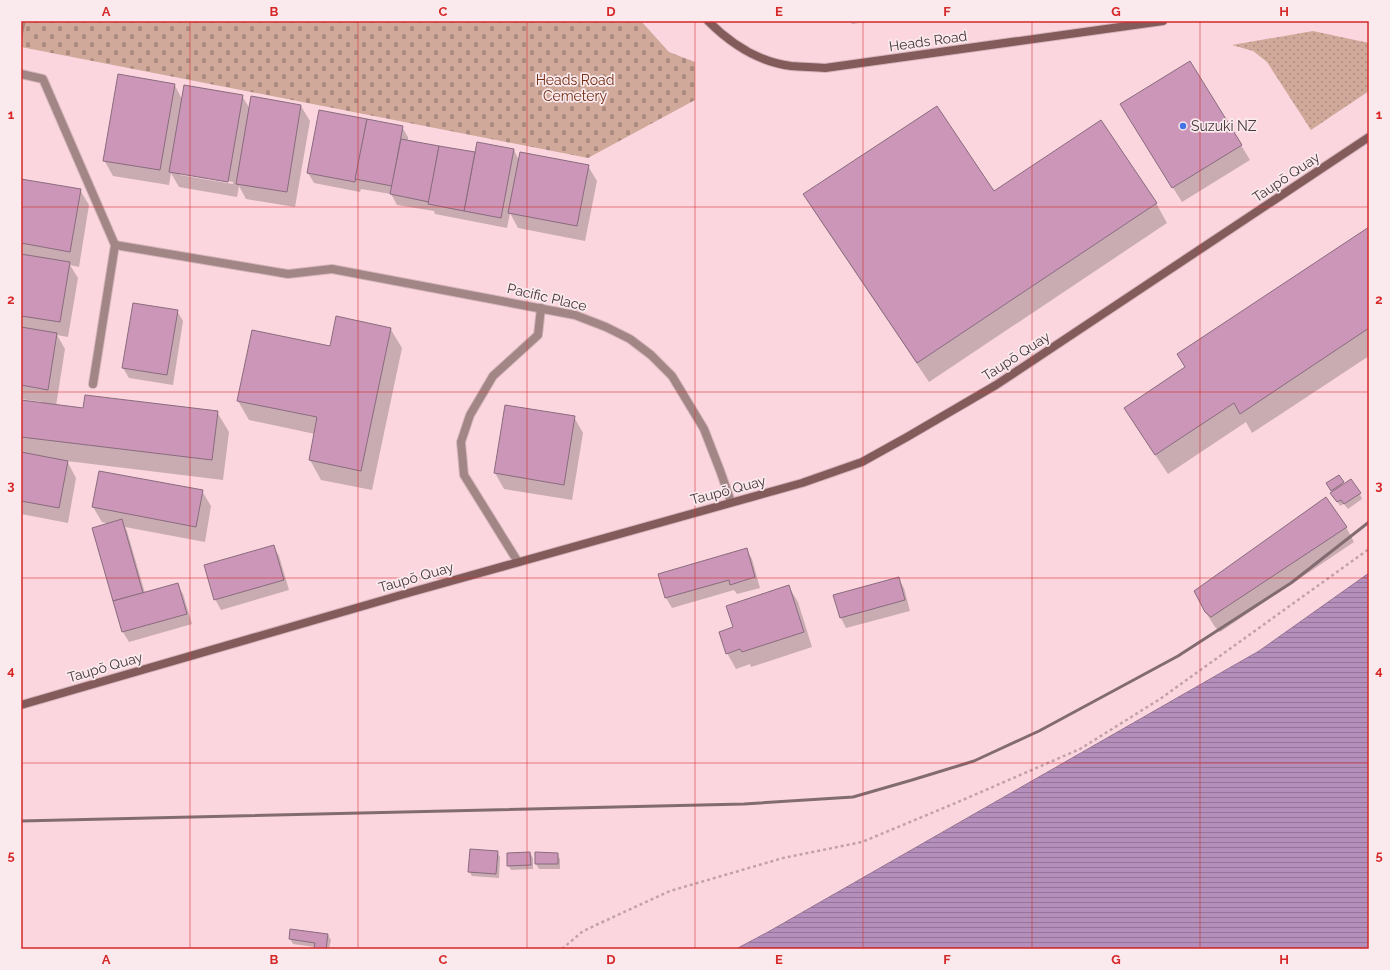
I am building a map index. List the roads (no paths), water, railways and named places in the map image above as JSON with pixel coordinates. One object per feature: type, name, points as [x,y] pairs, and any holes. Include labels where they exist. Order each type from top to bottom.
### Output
[{"type":"street","name":"Heads Road","points":[[708,21],[717,30],[751,53],[770,61],[790,66],[824,68],[1163,21]]},
{"type":"street","points":[[21,74],[43,79],[115,245],[93,384]]},
{"type":"street","name":"Taupō Quay","points":[[21,705],[518,562],[802,483],[862,462],[996,385],[1369,137]]},
{"type":"street","name":"Pacific Place","points":[[115,245],[288,274],[332,270],[576,315],[606,327],[630,339],[651,355],[667,371],[676,383],[704,429],[731,502]]},
{"type":"street","points":[[518,562],[464,475],[461,442],[470,415],[493,376],[538,335],[541,308]]},
{"type":"railway","points":[[21,821],[744,804],[853,797],[974,761],[1039,731],[1178,656],[1291,583],[1369,522]]},
{"type":"place","name":"Suzuki NZ","points":[[1183,126]]},
{"type":"park label","name":"Heads Road Cemetery","points":[[575,88]]}]
